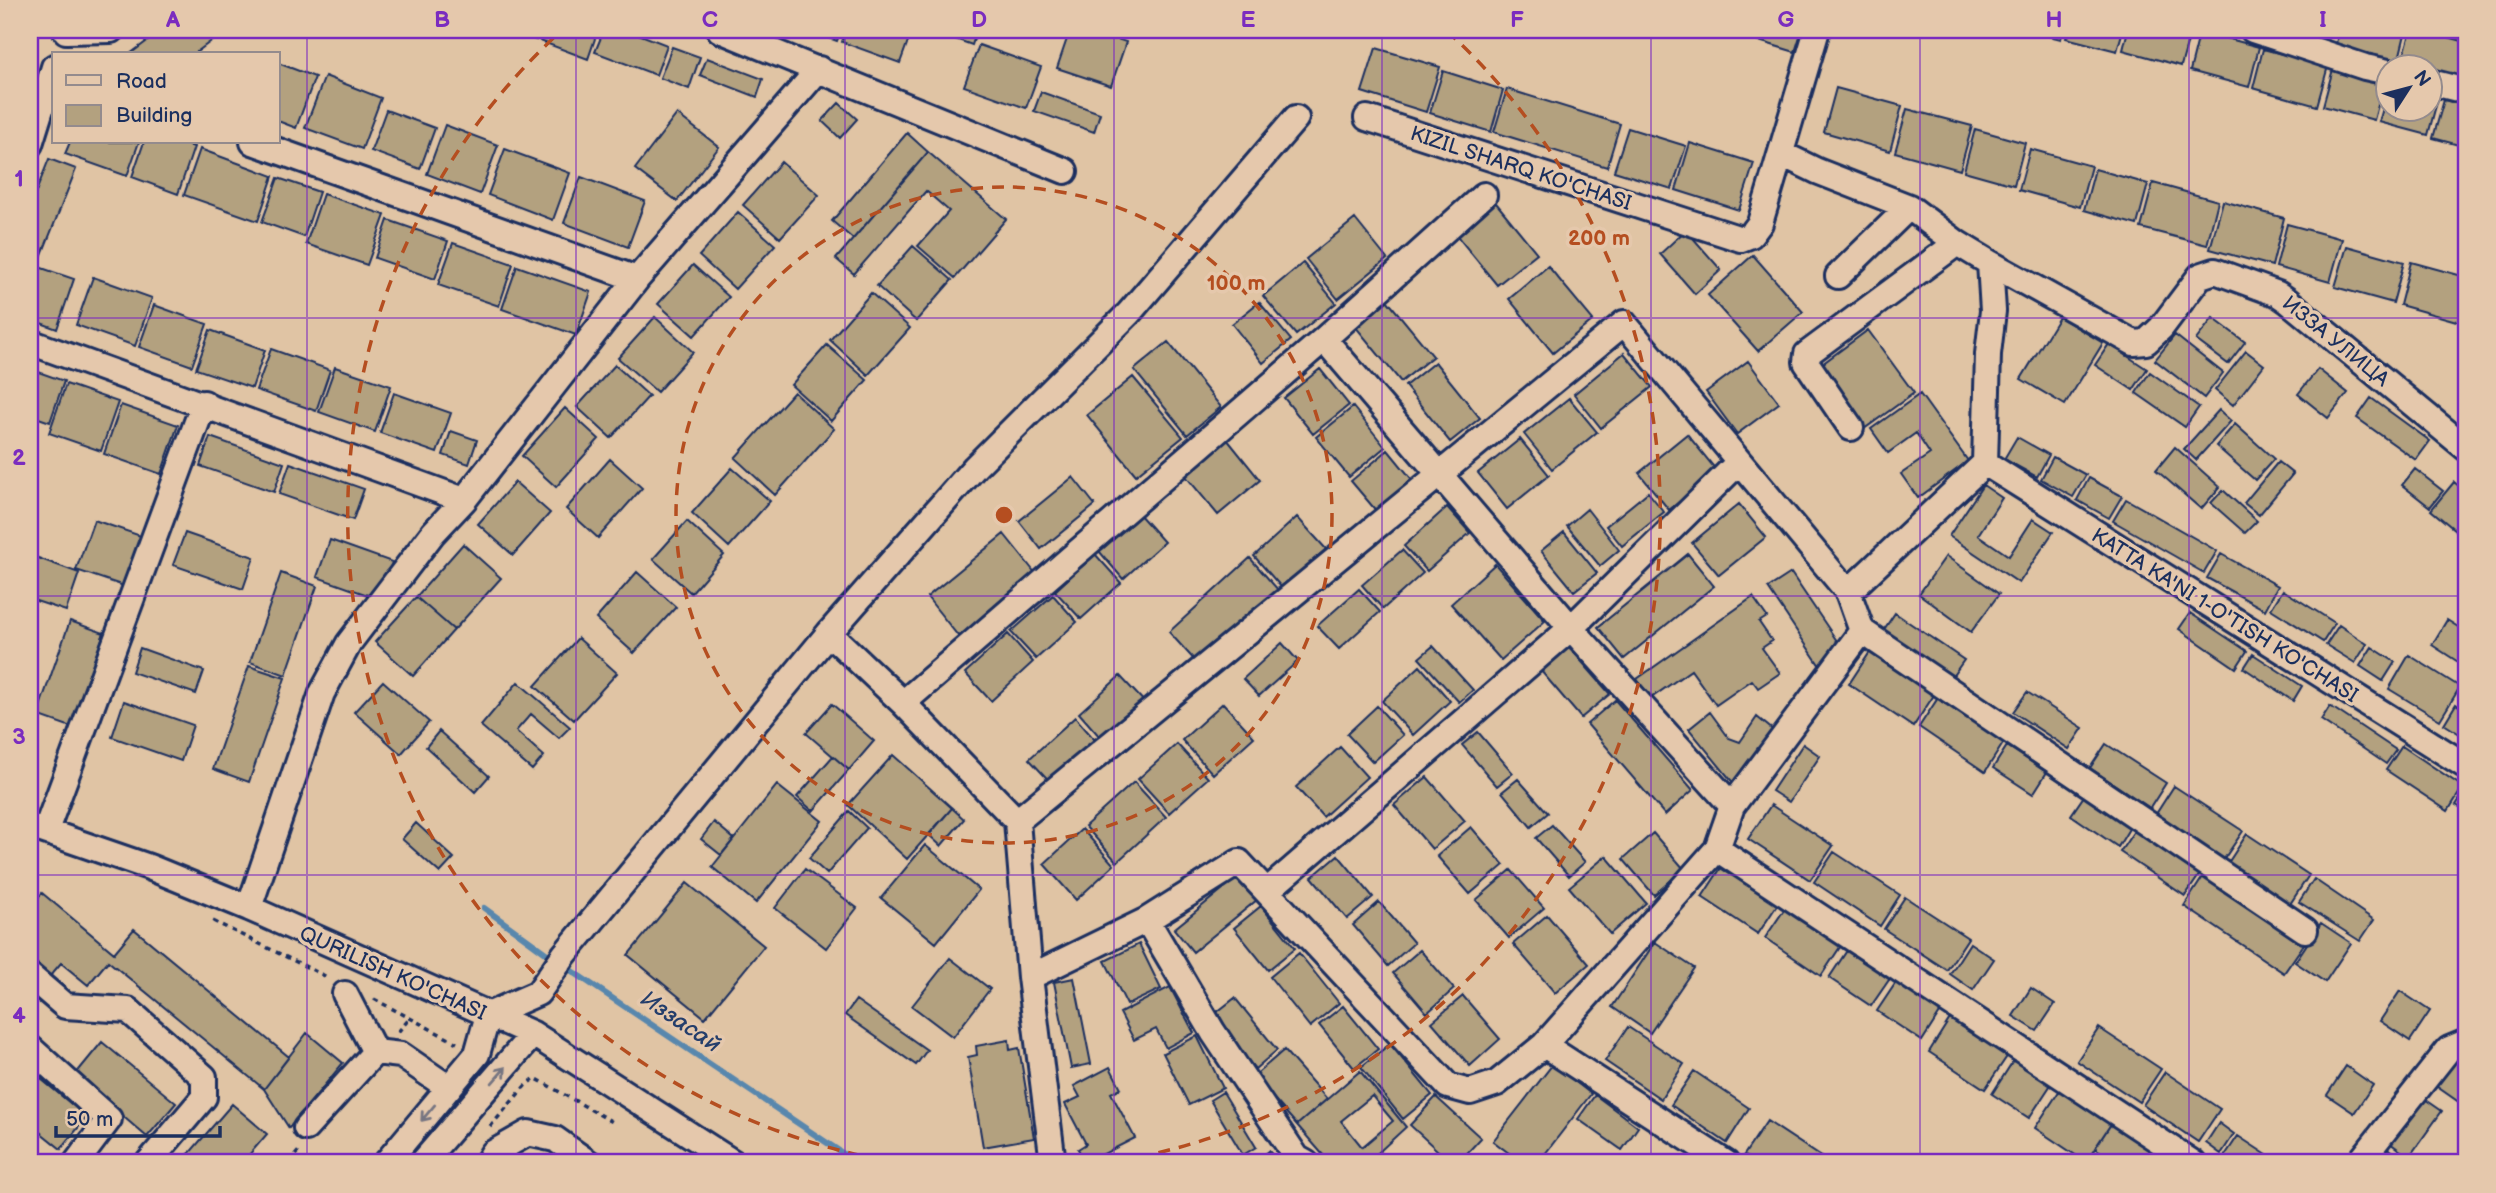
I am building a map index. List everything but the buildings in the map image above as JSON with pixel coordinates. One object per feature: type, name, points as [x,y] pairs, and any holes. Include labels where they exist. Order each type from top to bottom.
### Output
[{"type":"street","points":[[63,52],[111,30]]},
{"type":"street","points":[[720,30],[1065,172]]},
{"type":"street","name":"KIZIL SHARQ KO'CHASI","points":[[1367,118],[1741,239],[1751,235],[1760,223],[1817,30]]},
{"type":"street","points":[[2253,30],[2374,69]]},
{"type":"street","points":[[249,908],[322,693],[349,643],[433,533],[464,500],[637,279],[819,69]]},
{"type":"street","points":[[30,144],[52,76]]},
{"type":"street","points":[[2444,86],[2466,91]]},
{"type":"street","points":[[422,1163],[533,1034],[543,985],[564,955],[828,633],[975,467],[1129,313],[1296,118]]},
{"type":"street","points":[[259,144],[637,279]]},
{"type":"street","points":[[1782,154],[1817,171],[1909,207],[1957,243],[1990,263],[1993,311],[1988,354],[1985,463],[1849,592]]},
{"type":"street","points":[[903,702],[1324,339],[1484,195]]},
{"type":"street","points":[[1838,276],[1909,207]]},
{"type":"street","points":[[1851,428],[1806,362],[1807,354],[1844,324],[1957,243]]},
{"type":"street","name":"ИЗЗА УЛИЦА","points":[[1990,263],[2134,343],[2146,342],[2161,328],[2200,276],[2215,271],[2278,294],[2466,448]]},
{"type":"street","points":[[1017,821],[1624,323],[1849,592],[1862,631],[2305,930]]},
{"type":"street","points":[[1324,339],[1571,628],[1732,807]]},
{"type":"street","points":[[30,342],[204,403],[464,500]]},
{"type":"street","points":[[38,828],[204,403]]},
{"type":"street","points":[[1267,891],[1571,628],[1739,462]]},
{"type":"street","name":"KATTA KA'NI 1-O'TISH KO'CHASI","points":[[1985,463],[2466,766]]},
{"type":"street","points":[[1030,976],[1147,920],[1239,862],[1448,1086],[1470,1092],[1497,1083],[1544,1045],[1717,849],[1732,807],[1862,631]]},
{"type":"street","points":[[828,633],[903,702],[1017,821],[1030,976],[1053,1163]]},
{"type":"street","name":"QURILISH KO'CHASI","points":[[38,828],[149,867],[249,908],[533,1034],[734,1163]]},
{"type":"street","points":[[1717,849],[2193,1163]]},
{"type":"street","points":[[1147,920],[1213,1032],[1297,1158],[1306,1163]]},
{"type":"street","points":[[30,976],[65,1006],[128,1010],[204,1077],[204,1097],[148,1163]]},
{"type":"street","points":[[386,1163],[477,1054],[488,1016],[543,985]]},
{"type":"street","points":[[341,987],[375,1052]]},
{"type":"street","points":[[2359,1163],[2449,1049],[2466,1042]]},
{"type":"street","points":[[1544,1045],[1726,1163]]},
{"type":"street","points":[[30,1048],[109,1119],[76,1163]]},
{"type":"street","points":[[375,1052],[401,1055],[449,1088]]},
{"type":"street","points":[[306,1128],[375,1052]]},
{"type":"street","points":[[487,1163],[493,1153],[528,1133],[555,1139],[589,1163]]},
{"type":"path","points":[[212,920],[341,987]]},
{"type":"path","points":[[373,999],[460,1044]]},
{"type":"waterway","name":"Иззасай","points":[[484,908],[554,959]]},
{"type":"waterway","name":"Иззасай","points":[[563,965],[857,1163]]}]
